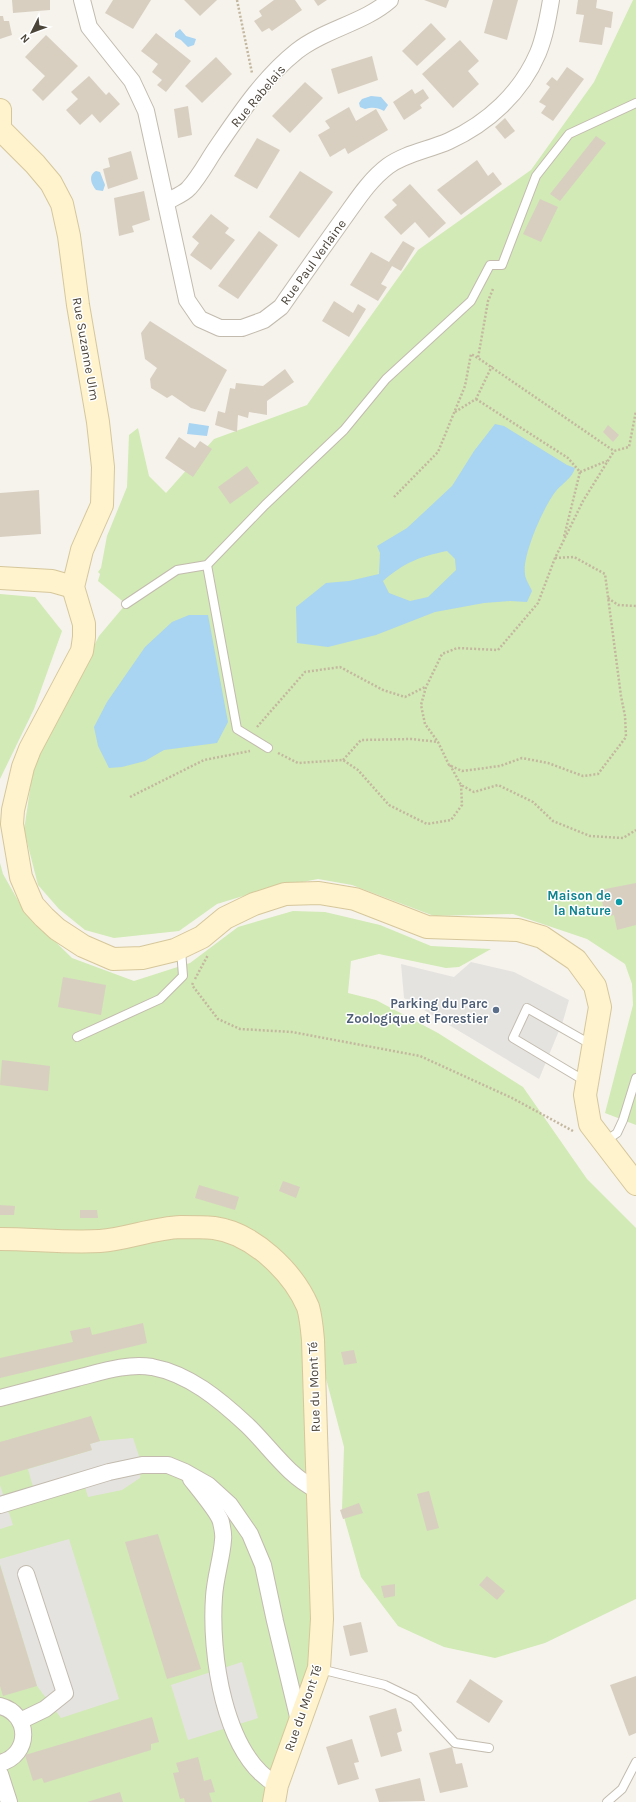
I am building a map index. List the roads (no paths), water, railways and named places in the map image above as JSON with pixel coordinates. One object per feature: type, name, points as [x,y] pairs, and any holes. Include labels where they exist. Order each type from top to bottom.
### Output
[{"type":"main road","points":[[0,110],[0,124]]},
{"type":"main road","name":"Rue Suzanne Ulm","points":[[0,129],[35,164],[51,183],[62,204],[69,236],[78,305],[98,422],[103,467],[102,505],[82,550],[73,587]]},
{"type":"main road","points":[[0,578],[52,581],[73,587],[84,624],[82,651],[30,749],[10,810],[21,876],[33,905],[57,929],[83,946],[113,959],[142,958],[181,947],[202,937],[225,918],[254,904],[285,894],[319,893],[355,899],[427,927],[518,930],[542,937],[576,960],[595,986],[600,1007],[585,1094],[590,1124],[603,1143],[636,1184]]},
{"type":"main road","name":"Rue du Mont Té","points":[[0,1239],[67,1242],[102,1241],[174,1228],[215,1228],[242,1237],[265,1252],[284,1269],[298,1288],[308,1308],[313,1340],[322,1619],[318,1668],[276,1793]]},
{"type":"street","name":"Rue Paul Verlaine","points":[[82,0],[89,27],[132,82],[146,111],[186,300],[200,319],[220,328],[242,328],[264,320],[281,307],[370,183],[388,166],[411,154],[449,141],[482,122],[505,103],[524,78],[538,53],[547,25],[551,0]]},
{"type":"street","name":"Rue Rabelais","points":[[166,202],[189,188],[241,112],[269,78],[297,51],[314,40],[378,11],[390,0]]},
{"type":"street","points":[[0,1398],[122,1367],[151,1367],[182,1377],[207,1390],[233,1411],[257,1434],[290,1472],[303,1483],[317,1490]]},
{"type":"street","points":[[0,1505],[109,1472],[142,1465],[168,1465],[185,1472],[208,1485],[230,1505],[250,1534],[264,1566],[275,1622],[299,1721]]},
{"type":"street","points":[[185,1472],[220,1519],[224,1539],[217,1571],[212,1623],[219,1681],[234,1731],[244,1750],[276,1793]]},
{"type":"street","points":[[20,1721],[45,1709],[65,1693],[26,1574]]},
{"type":"street","points":[[0,1706],[14,1713],[20,1721],[23,1730],[23,1739],[20,1748],[14,1756],[6,1762],[0,1763]]},
{"type":"street","points":[[0,1774],[9,1802]]},
{"type":"lane","points":[[126,604],[177,570],[207,565],[265,504],[344,430],[386,379],[471,300],[490,265],[502,265],[536,176],[570,134],[636,103]]},
{"type":"lane","points":[[207,565],[237,729],[268,748]]},
{"type":"lane","points":[[77,1037],[160,999],[183,976],[181,947]]},
{"type":"lane","points":[[587,1082],[513,1038],[527,1008],[593,1045]]},
{"type":"lane","points":[[603,1143],[617,1133],[623,1120],[636,1078]]},
{"type":"lane","points":[[318,1668],[385,1685],[414,1699],[455,1743],[488,1748]]},
{"type":"lane","points":[[607,1802],[622,1789],[636,1762]]},
{"type":"water","points":[[180,29],[186,36],[196,39],[194,45],[188,47],[181,40],[175,37],[175,33]]},
{"type":"water","points":[[371,96],[381,97],[388,105],[384,111],[377,108],[365,109],[360,107],[359,103],[362,99]]},
{"type":"water","points":[[96,171],[100,172],[105,185],[103,191],[96,190],[93,185],[91,177]]},
{"type":"water","points":[[189,423],[209,426],[207,436],[187,434]]},
{"type":"water","points":[[495,424],[504,426],[567,465],[575,468],[570,477],[551,498],[530,543],[525,566],[525,574],[532,591],[527,602],[510,601],[484,603],[435,612],[376,635],[328,647],[297,643],[296,607],[326,583],[349,581],[379,574],[380,553],[377,546],[407,528],[452,486],[474,451]],"holes":[[[447,551],[455,559],[456,570],[428,597],[410,601],[389,593],[383,581],[398,569],[413,561],[428,556]]]},
{"type":"water","points":[[189,615],[208,615],[228,722],[217,743],[164,750],[145,761],[122,767],[109,768],[98,746],[94,727],[107,702],[145,647],[172,622]]},
{"type":"place","name":"Maison de la Nature","points":[[619,902]]},
{"type":"place","name":"Parking du Parc Zoologique et Forestier","points":[[496,1010]]}]
